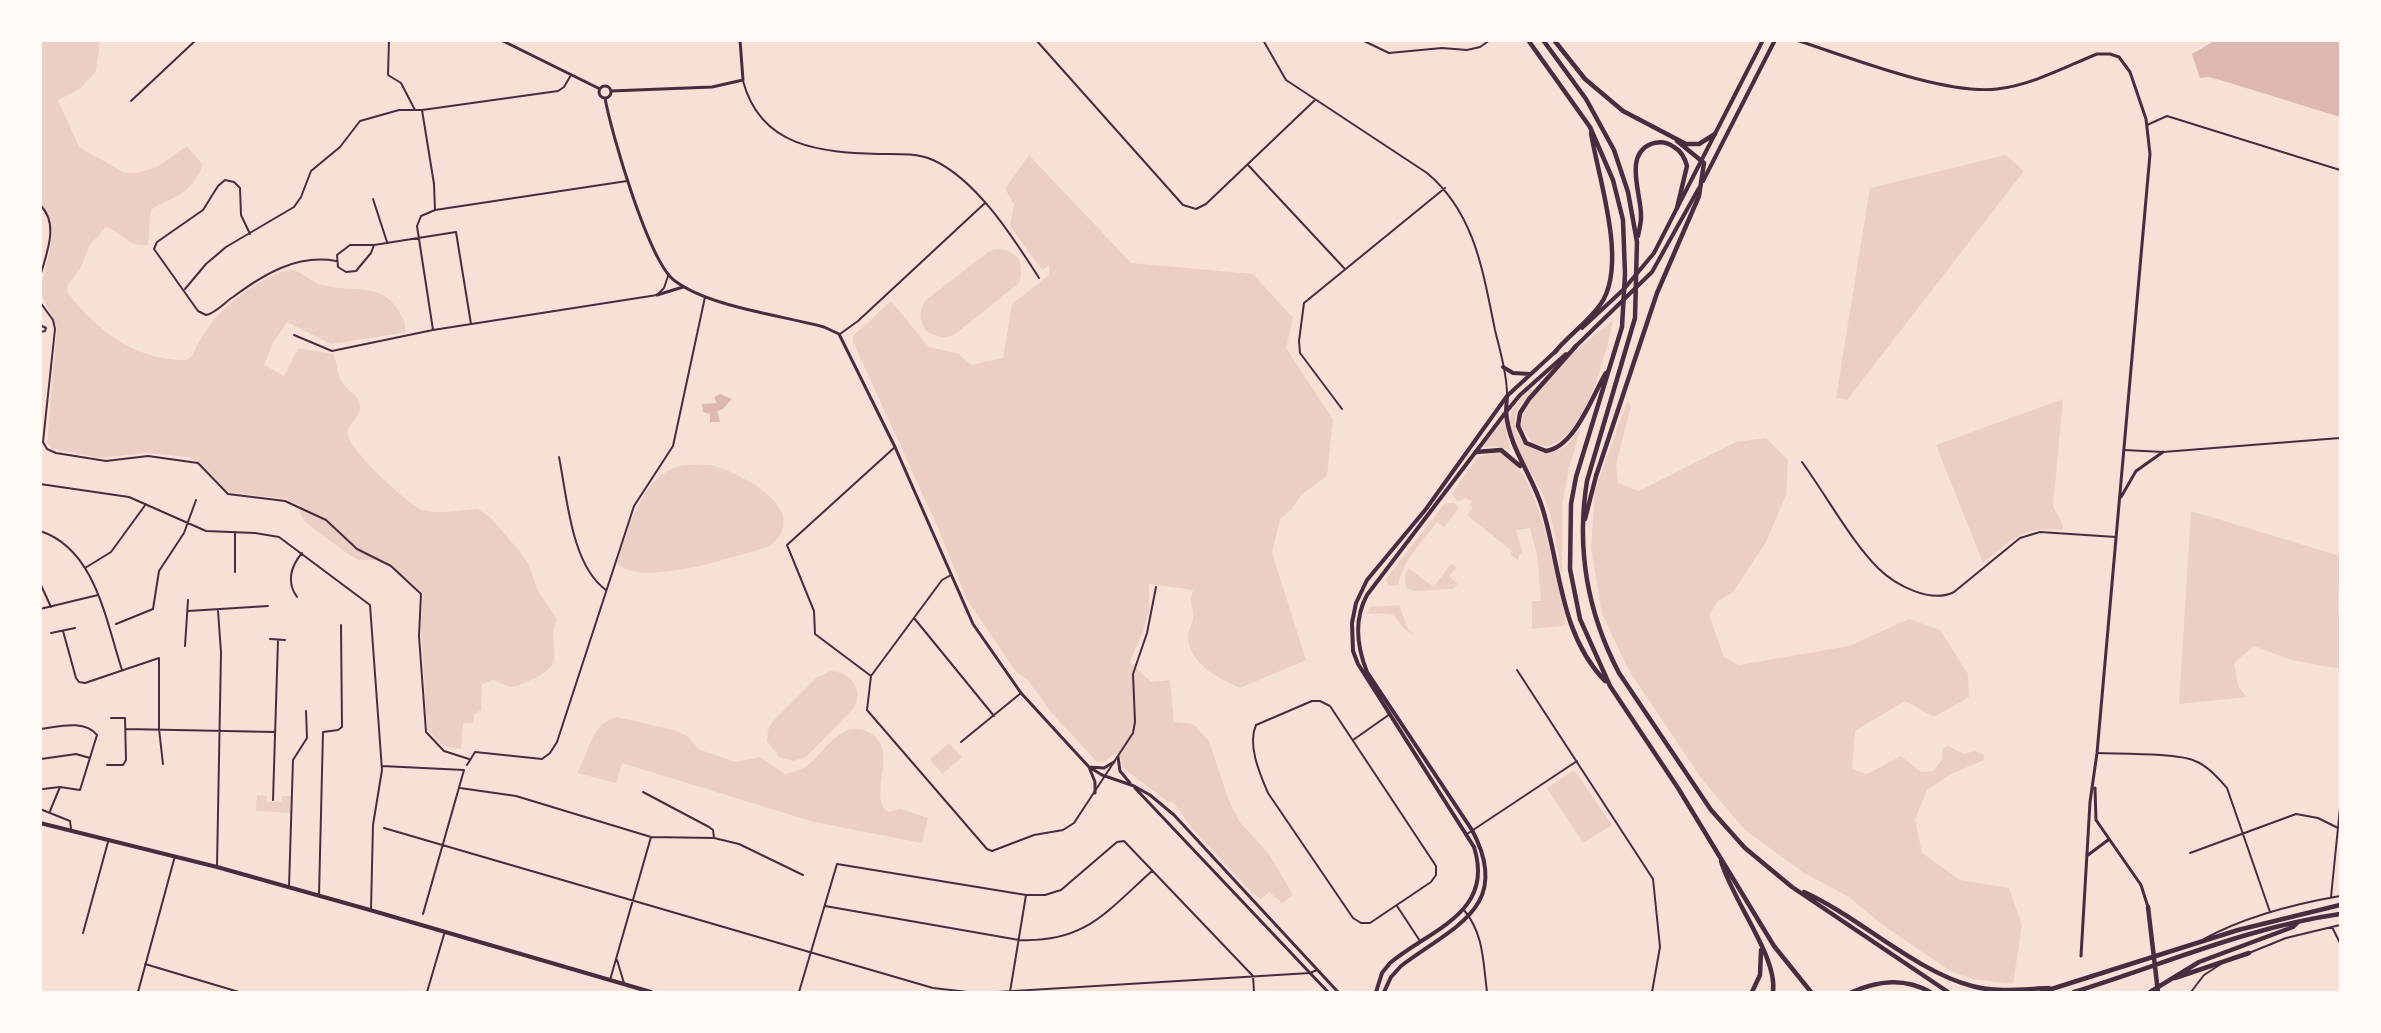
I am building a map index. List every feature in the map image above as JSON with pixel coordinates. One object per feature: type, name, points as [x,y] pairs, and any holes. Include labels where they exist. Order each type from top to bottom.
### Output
[{"type":"highway","points":[[1528,40],[1590,127],[1603,154],[1623,220],[1624,314],[1576,477],[1569,538],[1570,569],[1580,619],[1610,686],[1678,788],[1774,946],[1811,993]]},
{"type":"highway","points":[[1543,40],[1586,99],[1614,150],[1628,192],[1637,242],[1636,303],[1631,336],[1587,481],[1583,525],[1586,585],[1600,634],[1618,673],[1711,810],[1745,848],[1792,887],[1948,993]]},
{"type":"highway","points":[[1554,40],[1585,79],[1608,100],[1677,141],[1702,159],[1705,166],[1699,196],[1658,293],[1596,476],[1583,525]]},
{"type":"highway","points":[[1555,352],[1602,304],[1611,276],[1607,212],[1590,127]]},
{"type":"highway","points":[[1677,141],[1699,144],[1715,134]]},
{"type":"highway","points":[[1637,242],[1641,216],[1636,163],[1641,152],[1649,145],[1660,142],[1671,145],[1685,160],[1686,166],[1677,208]]},
{"type":"highway","points":[[1576,346],[1522,409],[1518,418],[1519,430],[1531,446],[1542,451],[1551,450],[1568,439],[1609,368]]},
{"type":"highway","points":[[1506,412],[1510,437],[1544,510],[1560,587],[1579,645],[1588,663],[1610,686]]},
{"type":"highway","points":[[1476,452],[1501,450],[1513,458],[1526,473]]},
{"type":"highway","points":[[1720,856],[1727,883],[1772,970],[1773,993]]},
{"type":"highway","points":[[1792,887],[1827,903],[1878,936],[1960,982],[1990,990],[2061,988]]},
{"type":"highway","points":[[2042,993],[2269,921],[2340,905]]},
{"type":"highway","points":[[2148,907],[2158,993]]},
{"type":"highway","points":[[2074,993],[2249,934],[2340,914]]},
{"type":"highway","points":[[2150,993],[2199,963],[2293,927],[2300,921]]},
{"type":"highway","points":[[1752,993],[1761,969],[1760,945]]},
{"type":"highway","points":[[2170,980],[2249,952]]},
{"type":"highway","points":[[1852,993],[1873,984],[1894,981],[1913,984],[1929,992]]},
{"type":"main road","points":[[1384,993],[1391,977],[1401,966],[1469,916],[1483,895],[1487,877],[1484,853],[1472,830],[1361,671],[1353,651],[1352,623],[1357,602],[1371,575],[1426,509],[1507,396],[1638,274],[1654,253],[1762,40]]},
{"type":"main road","points":[[1377,993],[1385,968],[1464,910],[1477,887],[1479,873],[1474,847],[1390,714],[1367,672],[1361,655],[1358,634],[1361,609],[1367,595],[1381,576],[1520,395],[1576,346],[1652,272],[1700,186],[1775,40]]},
{"type":"main road","points":[[1503,367],[1513,373],[1530,374]]},
{"type":"main road","points":[[1506,412],[1507,396]]},
{"type":"main road","points":[[41,824],[71,829],[370,909],[651,993]]},
{"type":"street","points":[[131,101],[195,40]]},
{"type":"street","points":[[389,40],[388,75],[401,83],[415,110]]},
{"type":"street","points":[[501,40],[600,89]]},
{"type":"street","points":[[740,40],[742,80],[757,113],[766,124],[790,140],[828,151],[912,155],[932,160],[954,172],[985,203],[1039,278]]},
{"type":"street","points":[[1036,40],[1183,205],[1196,209],[1206,204],[1316,99]]},
{"type":"street","points":[[1263,40],[1286,80],[1427,173],[1446,188],[1465,218],[1480,258],[1507,396]]},
{"type":"street","points":[[1362,40],[1389,53],[1442,48],[1467,50],[1480,47],[1490,40]]},
{"type":"street","points":[[1796,40],[1916,77],[1969,89],[1996,89],[2022,84],[2097,54],[2110,54],[2119,57],[2130,72],[2147,125],[2150,154],[2097,753],[2090,802],[2080,957]]},
{"type":"street","points":[[185,289],[213,257],[294,207],[301,197],[310,171],[340,147],[360,121],[399,110],[422,110],[558,91],[564,87],[571,75]]},
{"type":"street","points":[[600,89],[606,86],[611,91],[712,87],[742,80]]},
{"type":"street","points":[[600,89],[627,181],[654,249],[668,276],[705,297],[824,327],[839,334],[895,447],[973,624],[1021,693],[1089,767],[1134,786],[1174,815],[1338,993]]},
{"type":"street","points":[[604,98],[610,96],[611,91]]},
{"type":"street","points":[[422,110],[434,184],[435,210]]},
{"type":"street","points":[[2147,125],[2167,116],[2340,170]]},
{"type":"street","points":[[1248,165],[1345,269]]},
{"type":"street","points":[[433,330],[418,237],[420,216],[435,210],[627,181]]},
{"type":"street","points":[[250,234],[242,215],[238,186],[234,182],[222,182],[203,210],[154,244],[155,251],[185,289],[198,311],[210,315],[239,292],[295,261],[314,258],[336,261]]},
{"type":"street","points":[[1342,409],[1305,362],[1299,341],[1304,303],[1446,188]]},
{"type":"street","points":[[373,199],[387,242]]},
{"type":"street","points":[[839,334],[858,321],[985,203]]},
{"type":"street","points":[[40,205],[48,212],[51,222],[40,277]]},
{"type":"street","points":[[336,261],[340,250],[346,246],[374,245],[456,232],[471,324]]},
{"type":"street","points":[[336,261],[342,271],[353,272],[371,253],[374,245]]},
{"type":"street","points":[[657,295],[664,288],[668,276]]},
{"type":"street","points":[[294,335],[332,351],[433,330],[657,295],[684,287]]},
{"type":"street","points":[[467,765],[476,752],[537,760],[550,753],[557,742],[634,506],[672,446],[705,297]]},
{"type":"street","points":[[40,302],[53,320],[55,329],[43,442],[47,449],[56,453],[106,460],[137,456],[192,460],[203,466],[218,486],[228,494],[290,503],[333,524],[357,549],[391,566],[421,594],[419,636],[426,732],[444,751],[469,759]]},
{"type":"street","points":[[40,325],[46,328],[45,332],[40,332]]},
{"type":"street","points":[[2124,450],[2163,452],[2340,438]]},
{"type":"street","points":[[871,676],[815,634],[814,611],[787,545],[895,447]]},
{"type":"street","points":[[2119,501],[2136,471],[2163,452]]},
{"type":"street","points":[[559,457],[576,544],[591,572],[606,590]]},
{"type":"street","points":[[1803,462],[1857,544],[1879,569],[1913,590],[1925,594],[1945,597],[2020,538],[2040,532],[2116,537]]},
{"type":"street","points":[[40,484],[129,497],[206,531],[272,535],[302,553],[370,605],[382,766],[373,825],[370,909]]},
{"type":"street","points":[[116,624],[153,609],[155,588],[162,565],[188,524],[196,500]]},
{"type":"street","points":[[85,567],[111,552],[146,504]]},
{"type":"street","points":[[40,531],[65,544],[85,567],[98,595],[122,670]]},
{"type":"street","points":[[235,532],[235,572]]},
{"type":"street","points":[[297,597],[293,591],[291,573],[302,553]]},
{"type":"street","points":[[951,575],[942,580],[871,676],[867,710],[987,849],[992,851],[1034,835],[1063,830],[1081,814],[1113,762]]},
{"type":"street","points":[[40,583],[51,607]]},
{"type":"street","points":[[1089,767],[1104,768],[1113,762],[1133,733],[1133,674],[1147,633],[1156,587]]},
{"type":"street","points":[[40,609],[98,595]]},
{"type":"street","points":[[185,646],[188,600]]},
{"type":"street","points":[[188,611],[268,606]]},
{"type":"street","points":[[217,867],[221,652],[218,610]]},
{"type":"street","points":[[914,618],[994,716]]},
{"type":"street","points":[[319,896],[323,732],[338,730],[342,727],[341,625]]},
{"type":"street","points":[[51,633],[75,628]]},
{"type":"street","points":[[63,631],[79,682],[85,683],[159,658],[159,729],[163,764]]},
{"type":"street","points":[[270,639],[285,640]]},
{"type":"street","points":[[273,800],[278,640]]},
{"type":"street","points":[[1517,670],[1655,883],[1660,946],[1652,993]]},
{"type":"street","points":[[961,742],[1021,693]]},
{"type":"street","points":[[1312,701],[1320,701],[1330,706],[1353,740],[1436,866],[1431,882],[1370,923],[1361,923],[1353,918],[1268,793],[1261,777],[1251,735],[1256,725],[1268,719],[1312,701]]},
{"type":"street","points":[[289,887],[293,760],[307,738],[306,711]]},
{"type":"street","points":[[1353,740],[1390,714]]},
{"type":"street","points":[[107,765],[123,765],[125,762],[125,718],[111,718]]},
{"type":"street","points":[[40,729],[75,724],[93,730],[97,735],[80,790],[60,787],[43,789]]},
{"type":"street","points":[[126,729],[275,732]]},
{"type":"street","points":[[2097,753],[2194,760],[2206,766],[2227,788],[2270,912]]},
{"type":"street","points":[[41,759],[76,754],[90,758]]},
{"type":"street","points":[[1118,757],[1120,771],[1328,993]]},
{"type":"street","points":[[1466,834],[1577,761]]},
{"type":"street","points":[[382,766],[464,770],[423,914]]},
{"type":"street","points":[[1089,767],[1095,782],[1095,793]]},
{"type":"street","points":[[2094,780],[2096,820],[2142,885],[2148,907]]},
{"type":"street","points":[[50,811],[60,787]]},
{"type":"street","points":[[460,788],[516,796],[651,837],[714,838],[739,844],[802,875]]},
{"type":"street","points":[[643,792],[710,827],[714,838]]},
{"type":"street","points":[[2331,897],[2340,808]]},
{"type":"street","points":[[40,809],[50,811],[70,821],[71,829]]},
{"type":"street","points":[[2190,853],[2296,814],[2318,818],[2338,828]]},
{"type":"street","points":[[384,828],[810,954],[933,988],[968,993]]},
{"type":"street","points":[[610,980],[651,837]]},
{"type":"street","points":[[84,933],[109,839]]},
{"type":"street","points":[[2088,855],[2109,840]]},
{"type":"street","points":[[800,993],[837,864],[1026,895],[1045,895],[1061,890],[1117,842],[1124,841],[1253,976],[1254,993]]},
{"type":"street","points":[[138,993],[175,856]]},
{"type":"street","points":[[824,906],[1019,940],[1046,941],[1086,927],[1152,871]]},
{"type":"street","points":[[1010,992],[1026,895]]},
{"type":"street","points":[[2192,945],[2226,927],[2270,912],[2340,896]]},
{"type":"street","points":[[1397,906],[1420,941]]},
{"type":"street","points":[[1464,910],[1480,936],[1487,993]]},
{"type":"street","points":[[2191,993],[2209,971],[2249,952],[2286,938],[2340,925]]},
{"type":"street","points":[[2332,927],[2340,943]]},
{"type":"street","points":[[428,993],[445,932]]},
{"type":"street","points":[[617,960],[624,984]]},
{"type":"street","points":[[145,964],[238,993]]},
{"type":"street","points":[[997,993],[1310,973],[1317,970]]},
{"type":"shaded area","points":[[40,41],[100,41],[96,71],[80,89],[58,100],[79,147],[125,173],[137,173],[157,167],[187,146],[203,165],[187,190],[151,210],[148,245],[130,242],[106,227],[90,245],[80,269],[67,286],[68,293],[79,307],[105,331],[119,341],[151,355],[187,360],[192,356],[209,327],[232,302],[258,283],[289,269],[322,285],[374,291],[391,301],[401,315],[405,323],[405,332],[331,344],[287,322],[273,343],[264,365],[284,376],[298,348],[334,354],[342,382],[356,397],[360,407],[348,431],[348,436],[369,465],[406,499],[423,510],[444,512],[478,509],[490,517],[522,554],[529,565],[537,589],[557,619],[554,629],[554,661],[550,667],[543,674],[516,686],[508,686],[493,680],[482,684],[481,710],[474,714],[473,723],[463,723],[461,749],[443,746],[427,729],[421,625],[423,593],[389,566],[376,560],[359,560],[348,554],[305,522],[300,513],[301,506],[286,499],[228,492],[203,465],[188,457],[147,453],[99,458],[53,449],[47,443],[57,328],[41,294],[52,227],[41,206]]},
{"type":"shaded area","points":[[2214,41],[2340,41],[2340,117],[2227,82],[2209,77],[2200,78],[2192,54]]},
{"type":"shaded area","points":[[1029,155],[1131,263],[1253,274],[1293,318],[1286,348],[1333,419],[1327,476],[1301,495],[1292,509],[1280,519],[1272,553],[1306,660],[1240,688],[1206,669],[1194,655],[1188,636],[1193,620],[1191,600],[1193,590],[1149,584],[1149,611],[1130,662],[1151,682],[1170,680],[1174,722],[1193,724],[1209,741],[1229,801],[1239,821],[1269,854],[1293,895],[1282,903],[1269,892],[1261,899],[1253,894],[1190,826],[1174,803],[1167,801],[1123,768],[1121,758],[1114,753],[1106,761],[1097,762],[1050,711],[1028,680],[1017,673],[967,600],[938,528],[853,342],[853,336],[891,301],[929,347],[959,354],[971,365],[1003,358],[1012,304],[1049,275],[1049,265],[1042,270],[1010,226],[1014,204],[1005,189]]},
{"type":"shaded area","points":[[2006,155],[2024,171],[1847,400],[1836,398],[1870,188]]},
{"type":"shaded area","points":[[996,249],[1009,251],[1018,258],[1021,270],[1019,283],[954,335],[943,338],[927,332],[920,316],[921,308],[926,300],[988,252]]},
{"type":"shaded area","points":[[1613,320],[1605,355],[1578,421],[1565,437],[1550,445],[1534,444],[1522,428],[1525,413],[1532,398],[1557,368]]},
{"type":"shaded area","points":[[1531,389],[1533,391],[1518,409],[1515,420],[1516,429],[1526,445],[1544,451],[1554,451],[1567,445],[1581,427],[1562,504],[1562,578],[1548,509],[1541,490],[1518,451],[1511,430],[1512,410]]},
{"type":"shaded area","points":[[720,394],[732,399],[723,409],[717,411],[720,422],[710,422],[710,414],[703,412],[702,404],[717,403],[714,397]]},
{"type":"shaded area","points":[[2063,399],[2053,506],[2063,525],[2063,530],[2028,532],[2011,541],[1983,563],[1936,445]]},
{"type":"shaded area","points":[[1627,402],[1631,406],[1616,465],[1618,483],[1639,491],[1736,442],[1766,438],[1788,460],[1786,495],[1766,542],[1733,592],[1718,601],[1709,615],[1724,657],[1739,665],[1849,646],[1909,619],[1940,630],[1968,674],[1969,697],[1934,717],[1905,701],[1855,731],[1852,769],[1867,774],[1901,756],[1921,772],[1933,771],[1942,760],[1943,748],[1948,746],[1964,754],[1975,751],[1983,754],[1984,760],[1951,774],[1927,790],[1915,820],[1922,853],[1960,880],[2009,888],[2022,925],[2013,984],[1973,979],[1952,972],[1884,926],[1849,897],[1804,873],[1745,830],[1701,778],[1628,669],[1602,614],[1591,548],[1595,490]]},
{"type":"shaded area","points":[[1504,420],[1510,450],[1496,446],[1482,447]]},
{"type":"shaded area","points":[[1495,451],[1510,459],[1523,476],[1534,498],[1543,523],[1566,618],[1563,626],[1532,629],[1532,601],[1541,601],[1537,555],[1530,528],[1516,530],[1523,554],[1519,554],[1518,560],[1510,554],[1512,551],[1467,515],[1473,508],[1470,505],[1472,501],[1465,498],[1458,502],[1452,494],[1477,458]]},
{"type":"shaded area","points":[[712,465],[740,476],[755,485],[769,495],[779,507],[784,519],[781,533],[770,546],[714,562],[666,572],[644,573],[628,570],[617,562],[637,508],[652,484],[662,474],[678,466]]},
{"type":"shaded area","points":[[1445,503],[1454,503],[1459,508],[1444,527],[1437,522],[1404,567],[1398,585],[1389,586],[1386,580],[1389,575]]},
{"type":"shaded area","points":[[2191,511],[2340,556],[2338,611],[2340,612],[2340,669],[2291,660],[2254,646],[2234,663],[2238,686],[2247,697],[2179,704]]},
{"type":"shaded area","points":[[1451,563],[1457,567],[1449,576],[1458,584],[1452,589],[1413,591],[1406,587],[1405,575],[1408,568],[1434,587]]},
{"type":"shaded area","points":[[1399,605],[1408,629],[1414,635],[1406,630],[1393,615],[1366,614],[1370,607]]},
{"type":"shaded area","points":[[831,671],[844,675],[853,682],[857,693],[855,707],[806,757],[793,761],[779,757],[767,741],[768,730],[773,721],[817,677]]},
{"type":"shaded area","points":[[617,717],[677,731],[689,737],[698,749],[735,762],[760,757],[785,774],[807,766],[834,738],[842,733],[850,729],[868,732],[878,739],[882,749],[880,795],[882,805],[888,812],[901,809],[928,818],[922,843],[814,822],[622,763],[616,783],[577,773],[601,725]]},
{"type":"shaded area","points":[[949,743],[962,757],[942,774],[930,759]]},
{"type":"shaded area","points":[[1574,770],[1612,825],[1583,843],[1547,788]]},
{"type":"shaded area","points":[[257,795],[267,796],[267,802],[282,802],[282,796],[291,796],[290,813],[256,811]]}]
